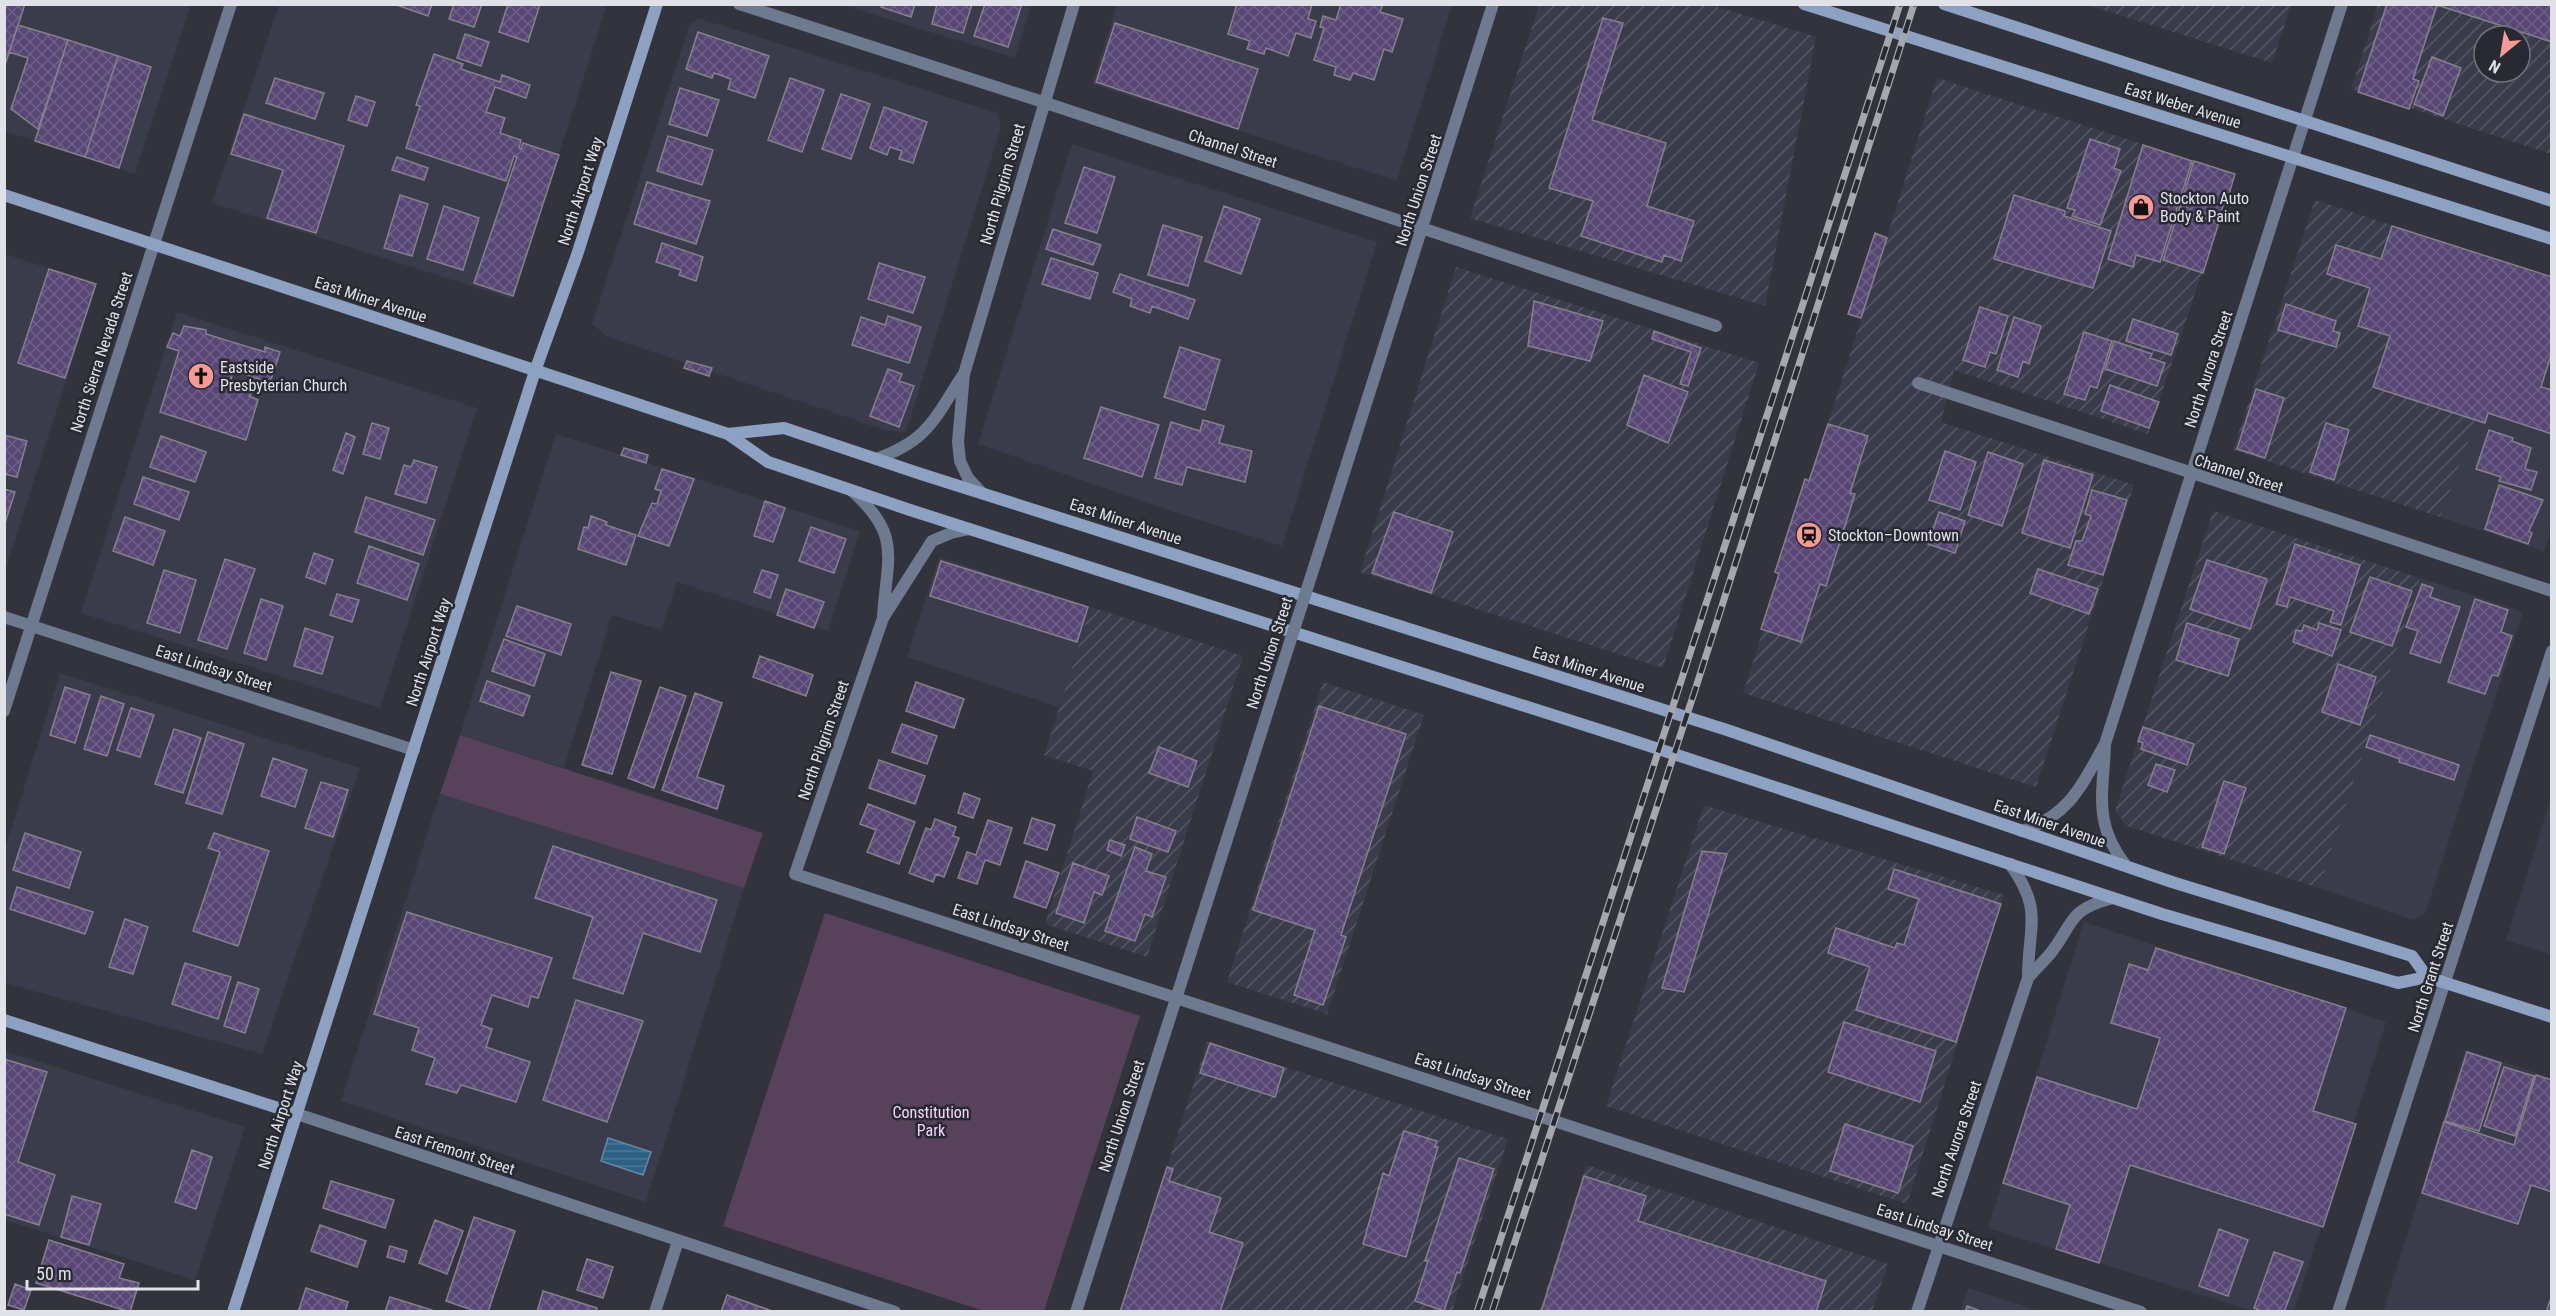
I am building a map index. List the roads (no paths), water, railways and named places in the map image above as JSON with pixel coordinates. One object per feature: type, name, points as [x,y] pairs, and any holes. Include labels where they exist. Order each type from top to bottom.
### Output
[{"type":"main road","name":"North Airport Way","points":[[233,1311],[535,371],[577,255],[657,4]]},
{"type":"main road","name":"East Weber Avenue","points":[[1803,4],[2294,156],[2552,239]]},
{"type":"main road","name":"East Weber Avenue","points":[[1944,4],[2552,201]]},
{"type":"main road","name":"East Miner Avenue","points":[[4,195],[728,434],[768,462],[969,529],[2114,898],[2398,983],[2427,977],[2552,1017]]},
{"type":"main road","name":"East Miner Avenue","points":[[728,434],[784,428],[1727,730],[2126,866],[2412,956],[2427,977]]},
{"type":"main road","name":"East Fremont Street","points":[[4,1020],[297,1114]]},
{"type":"street","name":"North Sierra Nevada Street","points":[[4,711],[231,4]]},
{"type":"street","name":"Channel Street","points":[[739,4],[1043,102],[1716,326]]},
{"type":"street","name":"North Pilgrim Street","points":[[982,493],[968,478],[960,461],[958,442],[964,374],[1074,4]]},
{"type":"street","name":"North Union Street","points":[[1076,1311],[1424,228],[1493,4]]},
{"type":"street","name":"North Aurora Street","points":[[2022,831],[2044,824],[2063,809],[2105,744],[2342,4]]},
{"type":"street","name":"North Pilgrim Street","points":[[876,459],[900,450],[919,438],[964,374]]},
{"type":"street","name":"Channel Street","points":[[1918,383],[2191,475],[2552,591]]},
{"type":"street","name":"North Pilgrim Street","points":[[852,491],[870,507],[888,540],[890,555],[883,618]]},
{"type":"street","name":"North Pilgrim Street","points":[[795,874],[883,618],[922,552],[932,541],[969,529]]},
{"type":"street","name":"East Lindsay Street","points":[[4,617],[414,750]]},
{"type":"street","name":"North Grant Street","points":[[2338,1311],[2552,651]]},
{"type":"street","name":"North Aurora Street","points":[[2105,744],[2103,823],[2112,848],[2126,866]]},
{"type":"street","name":"North Aurora Street","points":[[1917,1311],[2028,978],[2028,944],[2033,912],[2029,896],[2010,864]]},
{"type":"street","name":"East Lindsay Street","points":[[795,874],[2141,1311]]},
{"type":"street","name":"North Aurora Street","points":[[2028,978],[2051,953],[2073,917],[2093,903],[2114,898]]},
{"type":"street","name":"East Fremont Street","points":[[297,1114],[895,1311]]},
{"type":"street","points":[[656,1311],[678,1241]]},
{"type":"water","points":[[608,1138],[651,1152],[643,1175],[601,1161]]},
{"type":"railway","points":[[1477,1312],[1900,4]]},
{"type":"railway","points":[[1492,1312],[1697,684],[1914,4]]},
{"type":"place","name":"Stockton Auto Body & Paint","points":[[2141,207]]},
{"type":"place","name":"Eastside Presbyterian Church","points":[[201,376]]},
{"type":"place","name":"Stockton–Downtown","points":[[1809,535]]},
{"type":"park label","name":"Constitution Park","points":[[931,1121]]}]
